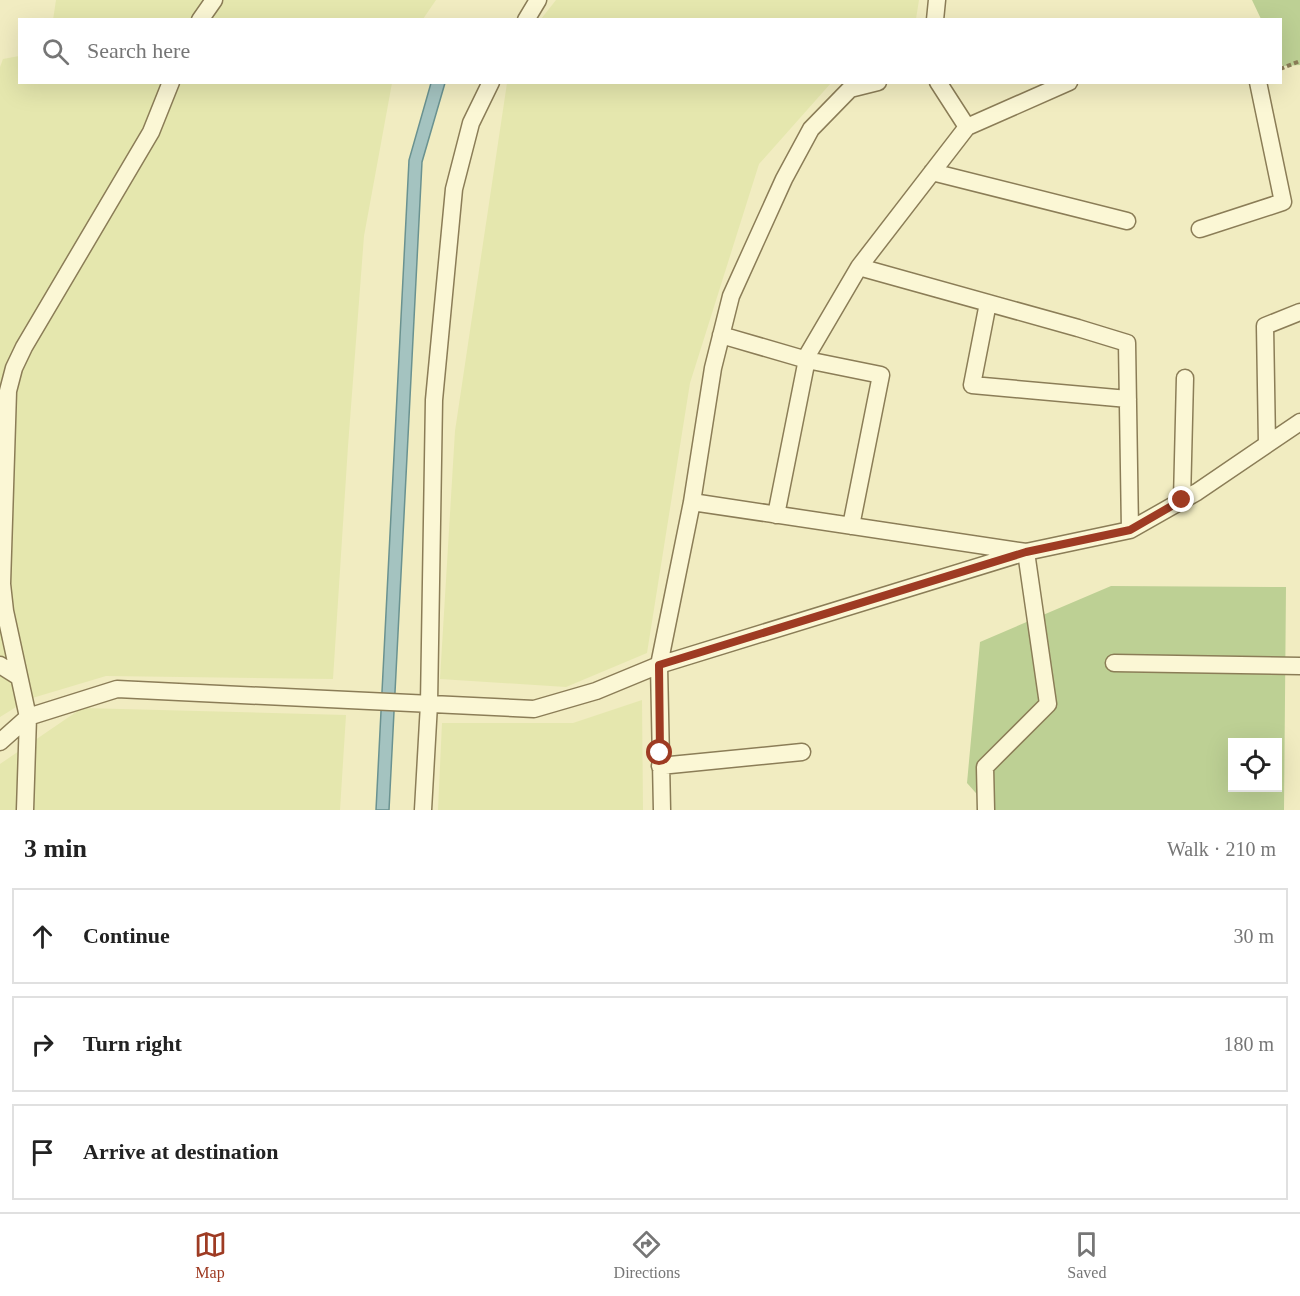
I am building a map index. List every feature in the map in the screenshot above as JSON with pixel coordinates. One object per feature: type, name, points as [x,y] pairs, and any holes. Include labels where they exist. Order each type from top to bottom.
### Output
[{"type":"street","points":[[201,18],[214,0]]},
{"type":"street","points":[[527,18],[538,0]]},
{"type":"street","points":[[935,18],[938,0]]},
{"type":"street","points":[[25,810],[28,717],[5,610],[2,584],[8,391],[24,347],[151,132],[170,84]]},
{"type":"street","points":[[423,810],[429,704],[434,400],[454,189],[471,123],[489,84]]},
{"type":"street","points":[[662,810],[659,665],[692,502],[713,368],[731,296],[784,179],[811,129],[850,89],[870,84]]},
{"type":"street","points":[[939,84],[967,127]]},
{"type":"street","points":[[776,515],[808,354],[859,267],[967,127],[1064,84]]},
{"type":"street","points":[[1200,229],[1283,202],[1258,84]]},
{"type":"street","points":[[932,172],[1127,221]]},
{"type":"street","points":[[859,267],[1127,343],[1130,530]]},
{"type":"street","points":[[988,303],[972,385],[1128,399]]},
{"type":"street","points":[[1267,444],[1264,326],[1300,312]]},
{"type":"street","points":[[721,335],[807,360],[880,375],[851,526]]},
{"type":"street","points":[[1182,500],[1185,378]]},
{"type":"street","points":[[0,742],[28,717],[117,689],[534,709],[596,691],[659,665],[1026,552],[1130,530],[1182,500],[1300,422]]},
{"type":"street","points":[[692,502],[1026,552]]},
{"type":"street","points":[[986,810],[985,767],[1048,704],[1026,552]]},
{"type":"street","points":[[1114,663],[1300,666]]},
{"type":"street","points":[[0,665],[19,677]]},
{"type":"street","points":[[660,766],[802,752]]},
{"type":"path","points":[[1282,69],[1300,61]]},
{"type":"green space","points":[[56,0],[436,0],[424,18],[53,18]]},
{"type":"green space","points":[[556,0],[919,0],[916,18],[542,18]]},
{"type":"green space","points":[[1252,0],[1300,0],[1300,65],[1282,64],[1282,18],[1261,18]]},
{"type":"green space","points":[[18,56],[18,84],[392,84],[364,236],[333,679],[106,676],[29,699],[0,717],[0,67],[3,59]]},
{"type":"green space","points":[[507,84],[830,84],[759,164],[690,383],[647,653],[566,687],[440,679],[455,431]]},
{"type":"green space","points":[[1111,586],[1286,587],[1284,810],[991,810],[967,783],[980,642]]},
{"type":"green space","points":[[642,700],[643,810],[438,810],[442,723],[573,723]]},
{"type":"green space","points":[[82,708],[346,715],[340,810],[0,810],[0,764]]},
{"type":"water","points":[[431,84],[445,84],[422,162],[389,810],[376,810],[409,160]]},
{"type":"route","points":[[660,753],[659,665],[1026,552],[1130,530],[1182,500]]}]
